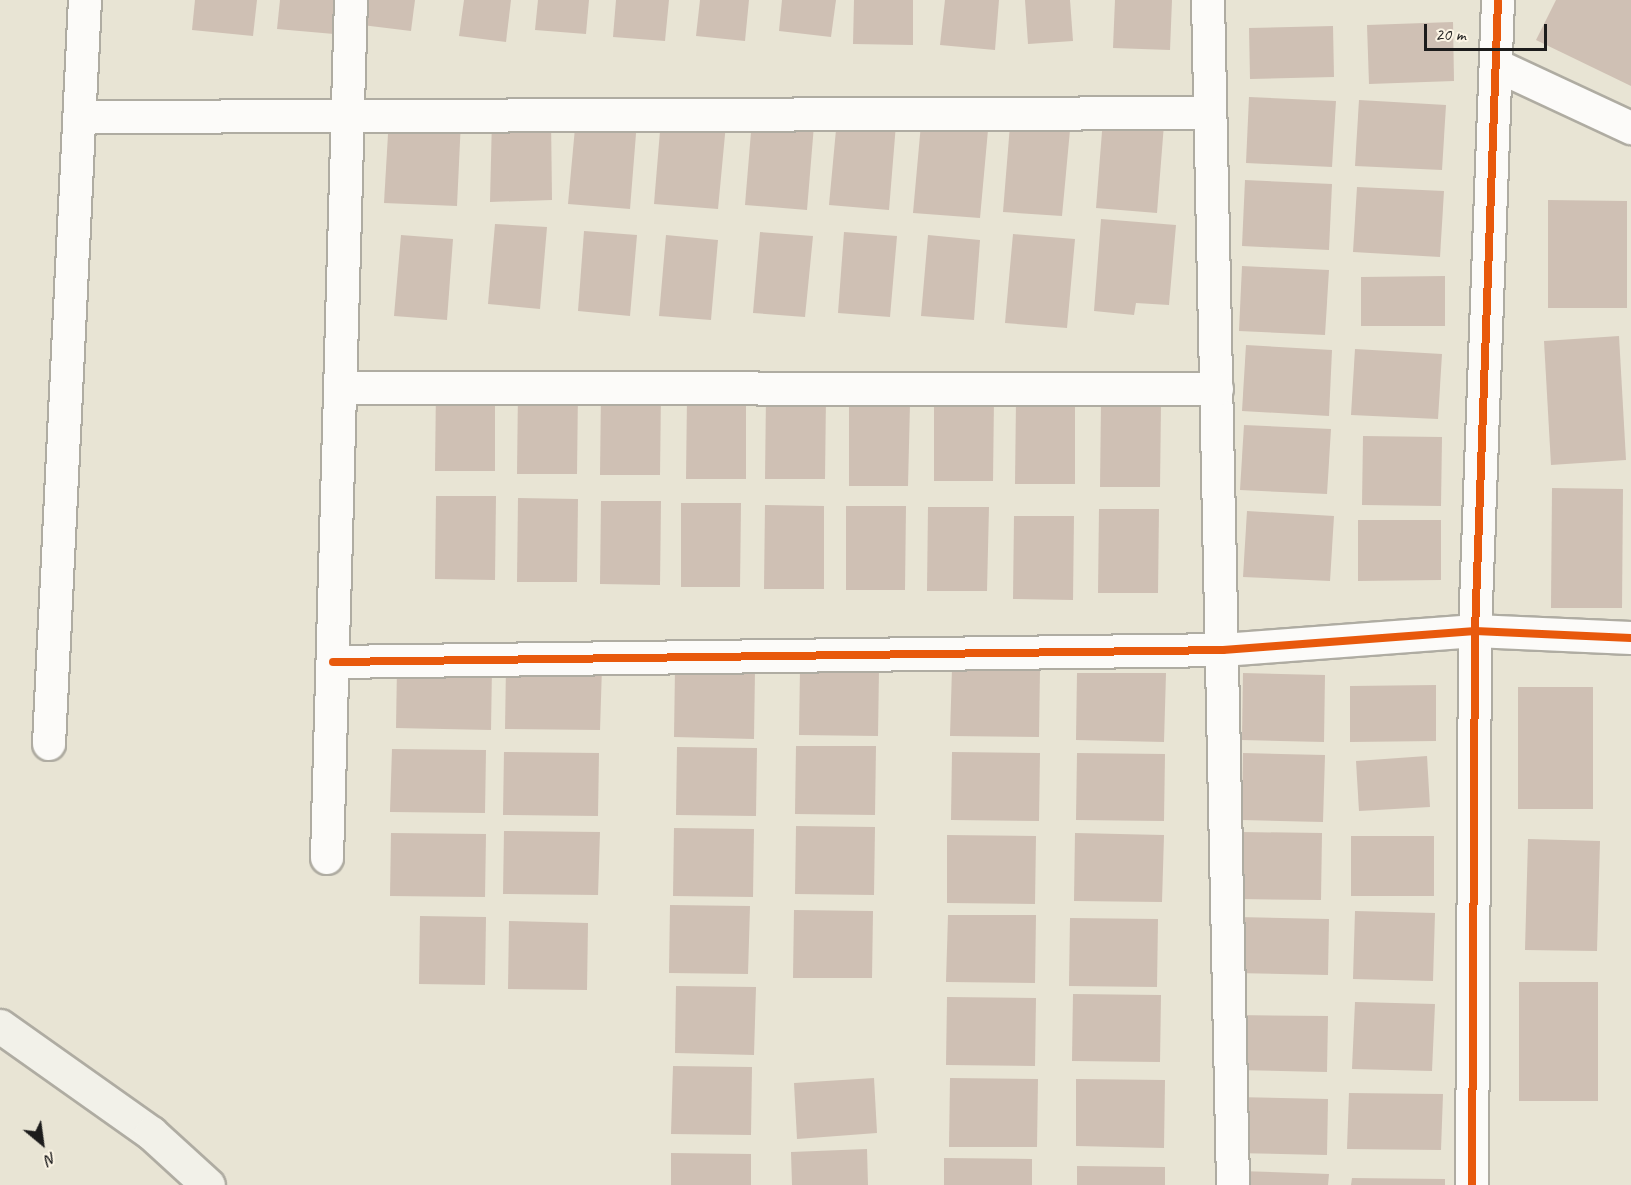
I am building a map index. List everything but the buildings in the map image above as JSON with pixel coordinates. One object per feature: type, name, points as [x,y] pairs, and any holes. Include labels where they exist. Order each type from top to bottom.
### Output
[{"type":"street","points":[[49,744],[85,0]]},
{"type":"street","points":[[327,858],[351,0]]},
{"type":"street","points":[[1208,0],[1233,1185]]},
{"type":"street","points":[[1472,1185],[1475,631],[1500,67],[1498,0]]},
{"type":"street","points":[[1500,67],[1631,128]]},
{"type":"street","points":[[80,117],[1210,113]]},
{"type":"street","points":[[340,388],[1217,389]]},
{"type":"street","points":[[333,662],[1223,650],[1475,631],[1631,638]]},
{"type":"street","points":[[0,1026],[151,1132],[208,1185]]},
{"type":"cycle path","points":[[1472,1185],[1475,631],[1498,0]]},
{"type":"cycle path","points":[[333,662],[1223,650],[1475,631],[1631,638]]}]
